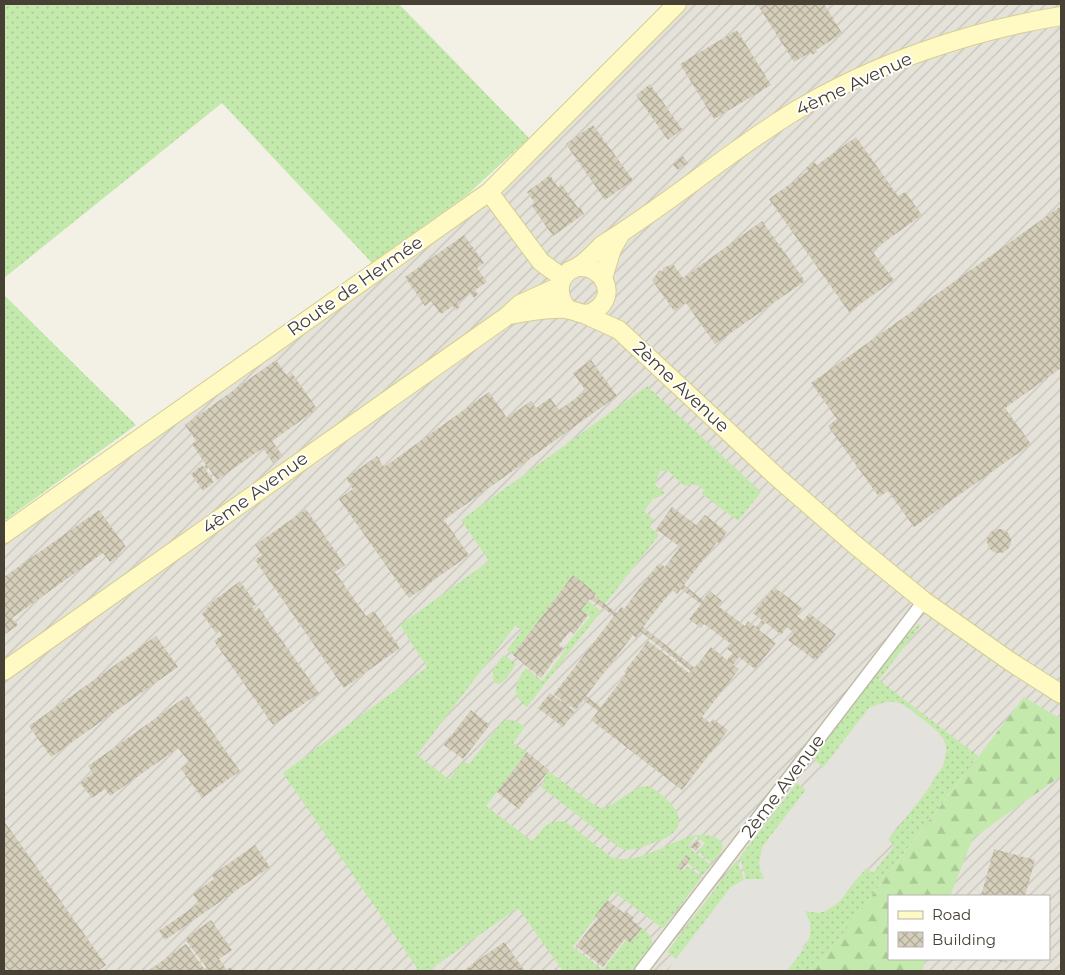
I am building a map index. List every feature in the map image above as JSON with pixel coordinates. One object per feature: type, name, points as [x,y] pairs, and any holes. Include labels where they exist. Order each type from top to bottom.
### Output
[{"type":"street","name":"Route de Hermée","points":[[4,534],[489,192],[677,4]]},
{"type":"street","name":"4ème Avenue","points":[[4,671],[506,316],[520,304],[561,282],[567,273],[578,267],[602,245],[794,112],[842,86],[897,62],[962,38],[1061,16]]},
{"type":"street","points":[[489,192],[541,262],[561,282],[560,294],[562,302],[577,312],[595,311],[602,304],[606,296],[607,290],[603,278],[592,269],[578,267]]},
{"type":"street","points":[[603,278],[612,249],[620,234]]},
{"type":"street","points":[[534,296],[542,272],[541,262]]},
{"type":"street","name":"2ème Avenue","points":[[606,296],[619,330]]},
{"type":"street","name":"4ème Avenue","points":[[506,316],[546,310],[577,312]]},
{"type":"street","name":"2ème Avenue","points":[[577,312],[619,330],[785,484],[854,544],[924,601],[1061,694]]},
{"type":"street","name":"2ème Avenue","points":[[641,971],[924,601]]},
{"type":"shaded area","points":[[680,4],[1061,4],[1061,971],[4,971],[4,543],[472,208]]},
{"type":"shaded area","points":[[886,702],[897,702],[907,707],[936,730],[944,740],[946,747],[943,766],[839,902],[826,911],[818,913],[805,911],[810,922],[810,937],[787,971],[667,971],[731,887],[745,879],[764,879],[759,864],[762,848],[768,839],[869,708]]},
{"type":"green space","points":[[4,4],[399,4],[529,138],[468,194],[372,263],[222,103],[4,278]]},
{"type":"green space","points":[[4,295],[136,425],[4,521]]},
{"type":"green space","points":[[647,386],[761,492],[738,521],[702,494],[704,490],[699,486],[683,485],[668,471],[660,471],[655,485],[665,493],[653,499],[645,510],[654,520],[650,527],[659,535],[605,604],[594,596],[596,593],[573,575],[513,655],[507,650],[522,630],[515,626],[417,755],[449,779],[463,761],[469,764],[502,722],[514,720],[525,727],[513,743],[527,752],[486,806],[532,841],[550,823],[559,821],[566,822],[611,857],[626,859],[641,856],[685,838],[699,835],[711,836],[722,843],[723,849],[712,863],[698,852],[705,843],[696,836],[688,847],[711,865],[703,875],[689,864],[690,858],[686,855],[678,867],[683,871],[687,866],[702,877],[664,927],[662,928],[614,892],[573,947],[603,970],[626,940],[630,943],[642,928],[651,937],[652,945],[632,971],[563,971],[518,908],[428,971],[419,971],[283,773],[427,667],[400,625],[489,561],[461,520]]},
{"type":"green space","points":[[588,601],[601,611],[527,707],[518,698],[516,693],[519,678],[526,668],[542,681],[567,648],[565,646],[590,617],[581,610]]},
{"type":"green space","points":[[919,624],[921,625],[879,680],[978,756],[814,971],[787,971],[804,948],[810,929],[810,922],[789,908],[826,911],[839,902],[866,868],[873,873],[895,845],[888,840],[931,785],[944,762],[946,747],[940,734],[898,702],[886,702],[869,708],[823,768],[813,758],[905,636]]},
{"type":"green space","points":[[503,655],[516,664],[506,679],[499,684],[493,682],[493,670]]},
{"type":"green space","points":[[1024,697],[1061,719],[1061,776],[973,838],[950,895],[888,895],[888,960],[926,960],[922,971],[814,971]]},
{"type":"green space","points":[[548,771],[601,808],[613,804],[637,789],[648,786],[666,799],[676,811],[679,818],[675,831],[667,837],[635,849],[620,848],[541,787],[546,780],[543,778]]},
{"type":"green space","points":[[797,783],[806,790],[762,848],[760,870],[765,880],[746,879],[740,857]]},
{"type":"green space","points":[[737,860],[744,880],[731,887],[676,959],[667,952]]},
{"type":"building","points":[[757,4],[824,4],[842,33],[816,50],[817,52],[812,55],[811,52],[794,62]]},
{"type":"building","points":[[737,30],[771,85],[714,119],[680,64]]},
{"type":"building","points":[[650,84],[682,129],[668,140],[636,95]]},
{"type":"building","points":[[593,125],[633,180],[605,200],[566,144]]},
{"type":"building","points":[[856,137],[898,196],[905,192],[922,215],[872,251],[894,280],[849,312],[769,199],[808,171],[806,168],[814,162],[817,165]]},
{"type":"building","points":[[683,156],[688,163],[677,170],[673,164]]},
{"type":"building","points":[[550,175],[558,187],[561,184],[584,214],[553,236],[532,206],[535,203],[527,192]]},
{"type":"building","points":[[1061,206],[1061,368],[1005,408],[1031,444],[914,527],[888,491],[879,497],[828,426],[837,419],[811,383]]},
{"type":"building","points":[[762,221],[805,281],[715,344],[686,303],[674,311],[652,280],[660,270],[661,272],[663,268],[673,264],[683,278]]},
{"type":"building","points":[[464,235],[484,263],[477,268],[487,282],[475,290],[478,294],[474,298],[470,293],[457,303],[460,307],[456,310],[453,306],[441,314],[431,301],[425,306],[405,277]]},
{"type":"building","points":[[276,360],[288,377],[292,373],[317,409],[272,441],[283,456],[273,463],[263,448],[217,480],[208,467],[205,469],[214,482],[203,491],[191,474],[202,465],[204,467],[206,465],[192,444],[196,441],[185,425]]},
{"type":"building","points":[[591,360],[617,396],[444,520],[469,555],[409,598],[339,499],[353,489],[346,478],[377,456],[384,467],[489,392],[507,418],[531,401],[536,408],[550,398],[559,410],[586,391],[573,373]]},
{"type":"building","points":[[672,507],[696,525],[705,515],[727,532],[684,585],[703,600],[710,591],[722,601],[718,606],[745,626],[748,621],[756,627],[762,620],[753,613],[774,587],[802,608],[796,615],[803,621],[809,613],[836,634],[816,661],[788,640],[794,633],[787,627],[781,635],[765,622],[759,630],[776,643],[755,669],[739,657],[733,665],[739,669],[702,717],[710,723],[713,719],[728,730],[682,790],[591,720],[598,711],[583,700],[576,710],[568,704],[567,706],[575,711],[563,727],[538,708],[550,693],[563,701],[554,694],[614,616],[590,599],[581,610],[588,615],[574,634],[570,631],[559,645],[563,648],[541,678],[513,655],[573,575],[596,593],[594,596],[617,613],[621,607],[624,609],[659,563],[665,567],[680,547],[656,529]],"holes":[[[681,589],[701,604],[689,619],[701,628],[704,624],[731,644],[727,649],[733,653],[727,660],[711,647],[695,668],[643,627],[672,590],[677,594]],[[641,632],[692,672],[690,674],[648,641],[624,672],[626,674],[601,707],[586,696],[633,635],[636,638]]]},
{"type":"building","points":[[306,509],[345,565],[335,572],[366,616],[374,611],[400,648],[344,688],[255,560],[262,555],[255,545]]},
{"type":"building","points":[[99,510],[126,547],[120,552],[121,554],[110,562],[103,553],[12,618],[18,625],[4,635],[4,577]]},
{"type":"building","points":[[999,529],[1004,530],[1010,536],[1010,546],[1004,552],[999,553],[994,552],[988,546],[987,541],[988,536],[994,530]]},
{"type":"building","points":[[240,581],[256,604],[252,607],[255,611],[259,608],[319,693],[273,725],[214,641],[222,635],[219,630],[216,633],[202,614],[213,601]]},
{"type":"building","points":[[156,636],[178,667],[51,757],[29,726]]},
{"type":"building","points":[[187,696],[240,771],[202,798],[181,769],[189,762],[178,748],[110,796],[105,789],[92,798],[80,783],[93,773],[88,766]]},
{"type":"building","points":[[471,710],[490,725],[463,759],[444,745]]},
{"type":"building","points":[[527,752],[549,770],[519,809],[497,792]]},
{"type":"building","points":[[4,821],[106,965],[98,971],[4,971]]},
{"type":"building","points":[[696,840],[701,844],[696,851],[691,847]]},
{"type":"building","points":[[255,845],[270,867],[165,940],[159,931],[199,903],[193,894],[214,879],[212,875]]},
{"type":"building","points":[[994,849],[1035,860],[1025,895],[981,895]]},
{"type":"building","points":[[686,855],[691,858],[681,870],[677,867]]},
{"type":"building","points":[[607,900],[625,914],[627,912],[634,918],[632,920],[642,928],[630,943],[625,939],[603,967],[576,946],[598,918],[595,916]]},
{"type":"building","points":[[211,920],[232,950],[219,959],[227,970],[230,967],[233,971],[148,971],[186,944],[205,970],[207,968],[185,939]]},
{"type":"building","points":[[504,942],[525,971],[463,971]]},
{"type":"building","points":[[997,960],[1008,960],[1007,963]]}]
